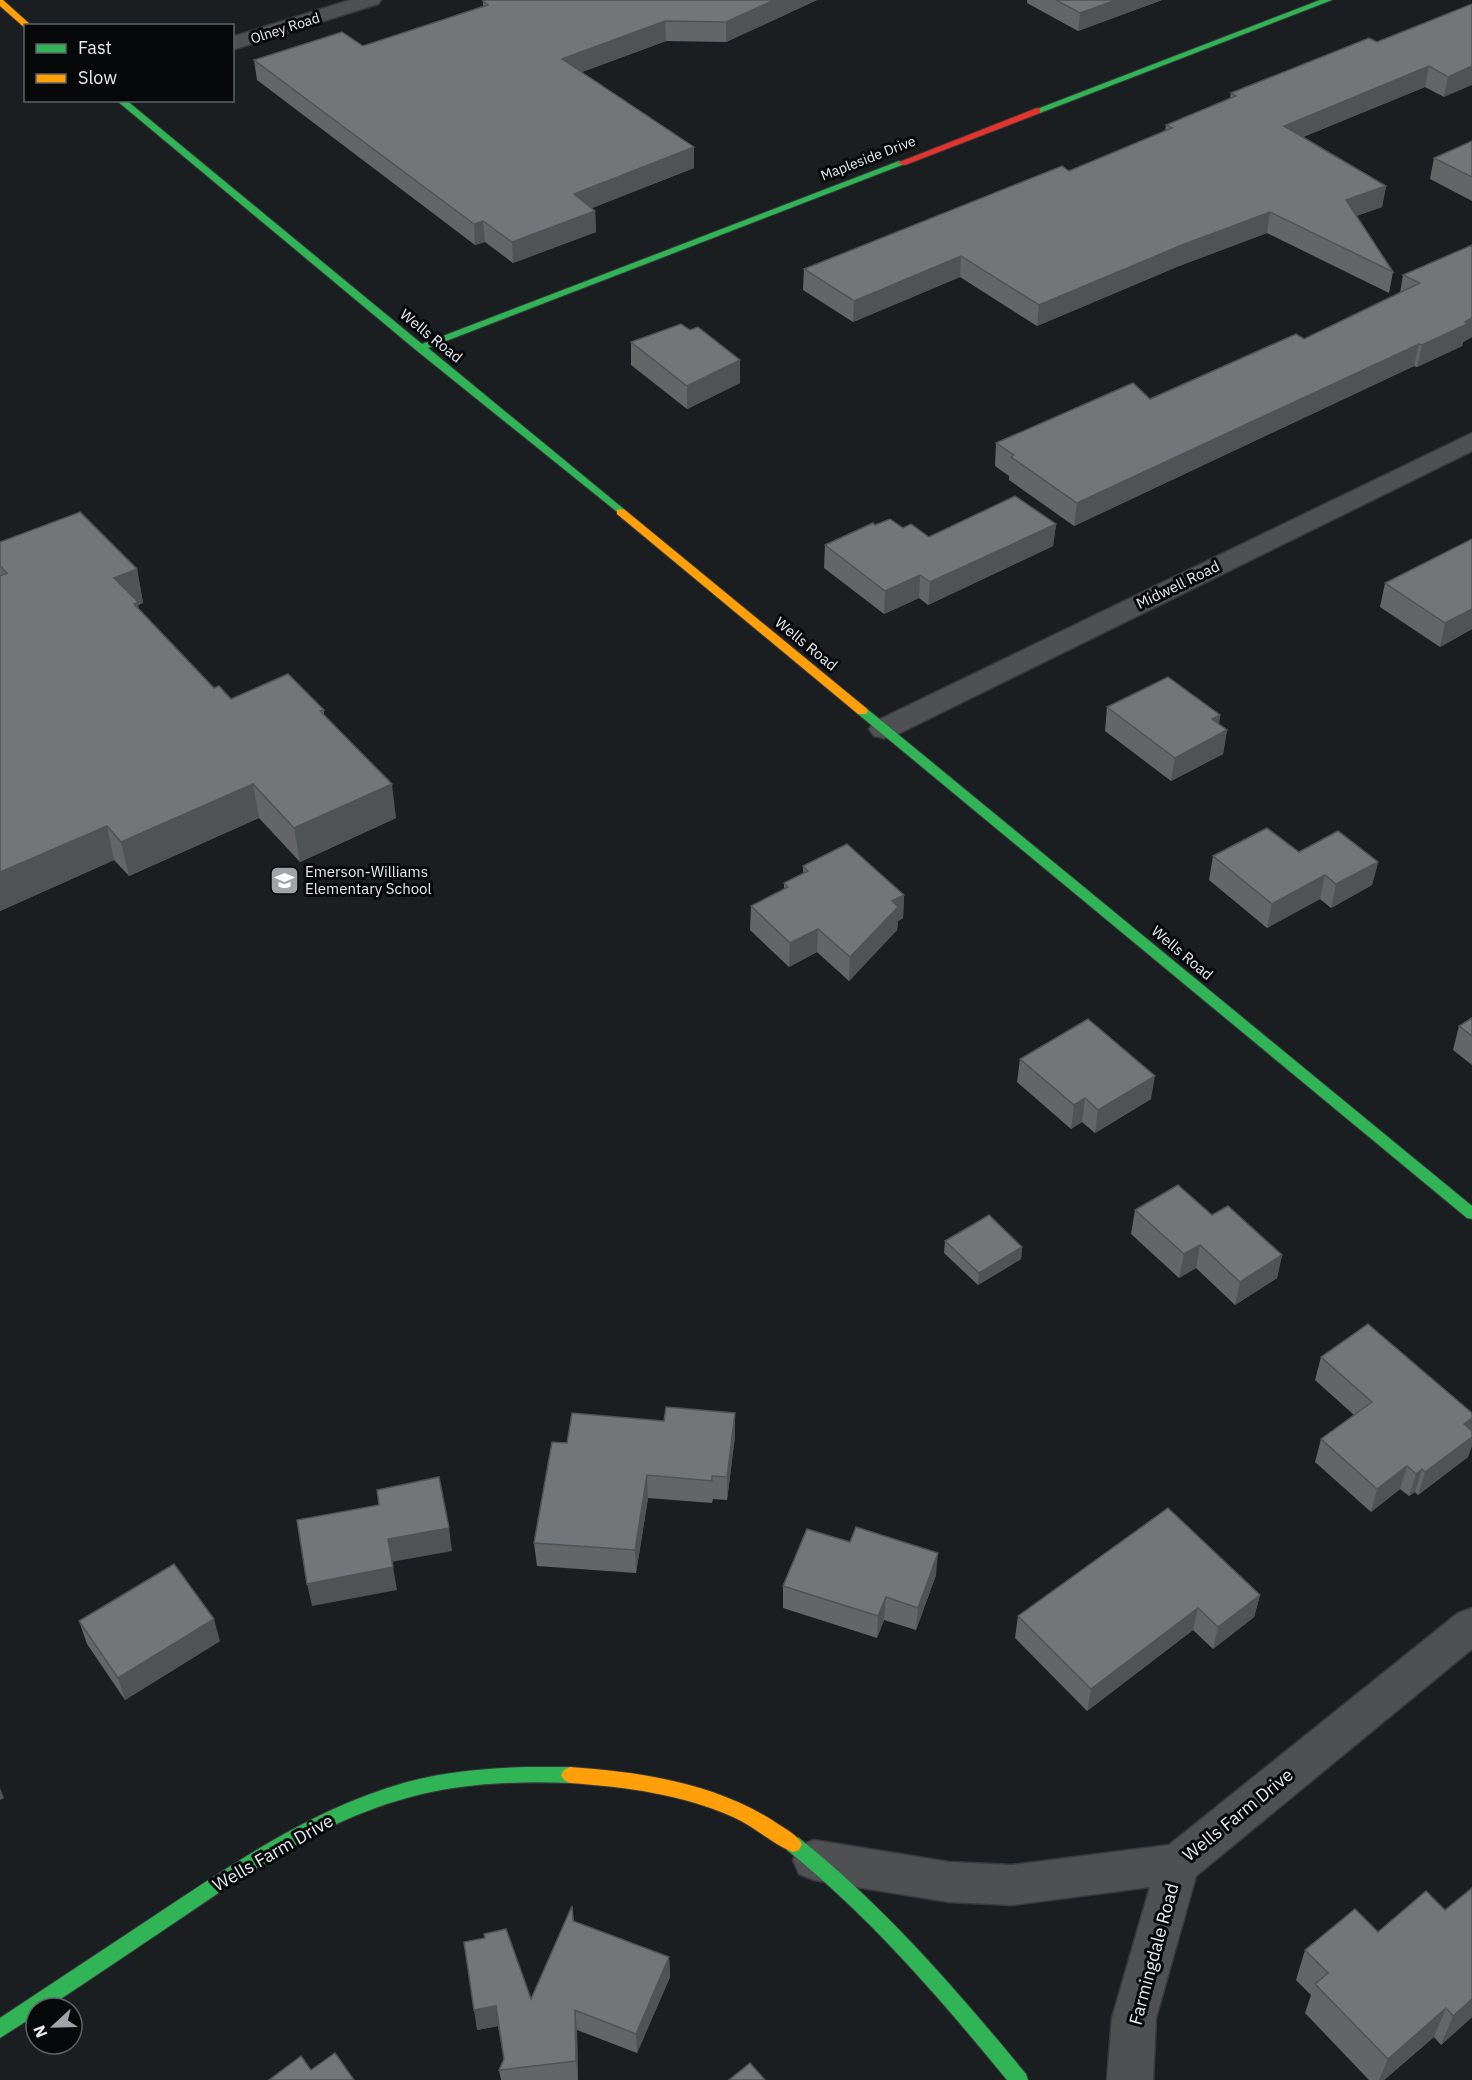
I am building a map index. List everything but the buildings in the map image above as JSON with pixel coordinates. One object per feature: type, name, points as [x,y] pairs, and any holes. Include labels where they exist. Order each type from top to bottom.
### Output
[{"type":"main road","name":"Mapleside Drive","points":[[420,348],[1328,0]]},
{"type":"main road","points":[[0,2],[26,24]]},
{"type":"main road","name":"Wells Road","points":[[122,102],[1472,1214]]},
{"type":"main road","name":"Wells Farm Drive","points":[[0,2029],[245,1865],[296,1835],[382,1797],[464,1778],[540,1774],[625,1779],[675,1788],[704,1796],[750,1816],[786,1838],[814,1860],[899,1941],[1019,2080]]},
{"type":"street","name":"Olney Road","points":[[234,43],[371,0]]},
{"type":"street","name":"Midwell Road","points":[[884,729],[1472,441]]},
{"type":"street","name":"Wells Farm Drive","points":[[814,1860],[949,1882],[1012,1885],[1178,1864],[1472,1625]]},
{"type":"street","name":"Farmingdale Road","points":[[1130,2080],[1134,2019],[1178,1864]]},
{"type":"traffic: fast","points":[[1037,111],[1328,0]]},
{"type":"traffic: fast","points":[[122,102],[621,512]]},
{"type":"traffic: fast","points":[[420,348],[902,163]]},
{"type":"traffic: fast","points":[[862,711],[1472,1214]]},
{"type":"traffic: fast","points":[[0,2029],[255,1860],[344,1813],[407,1790],[447,1781],[508,1775],[570,1775]]},
{"type":"traffic: fast","points":[[793,1844],[825,1870],[884,1925],[940,1985],[1019,2080]]},
{"type":"traffic: slow","points":[[0,2],[26,24]]},
{"type":"traffic: slow","points":[[621,512],[862,711]]},
{"type":"traffic: slow","points":[[570,1775],[629,1780],[687,1792],[742,1813],[793,1844]]},
{"type":"traffic: jam","points":[[902,163],[1037,111]]},
{"type":"place","name":"Emerson-Williams Elementary School","points":[[284,881]]}]
